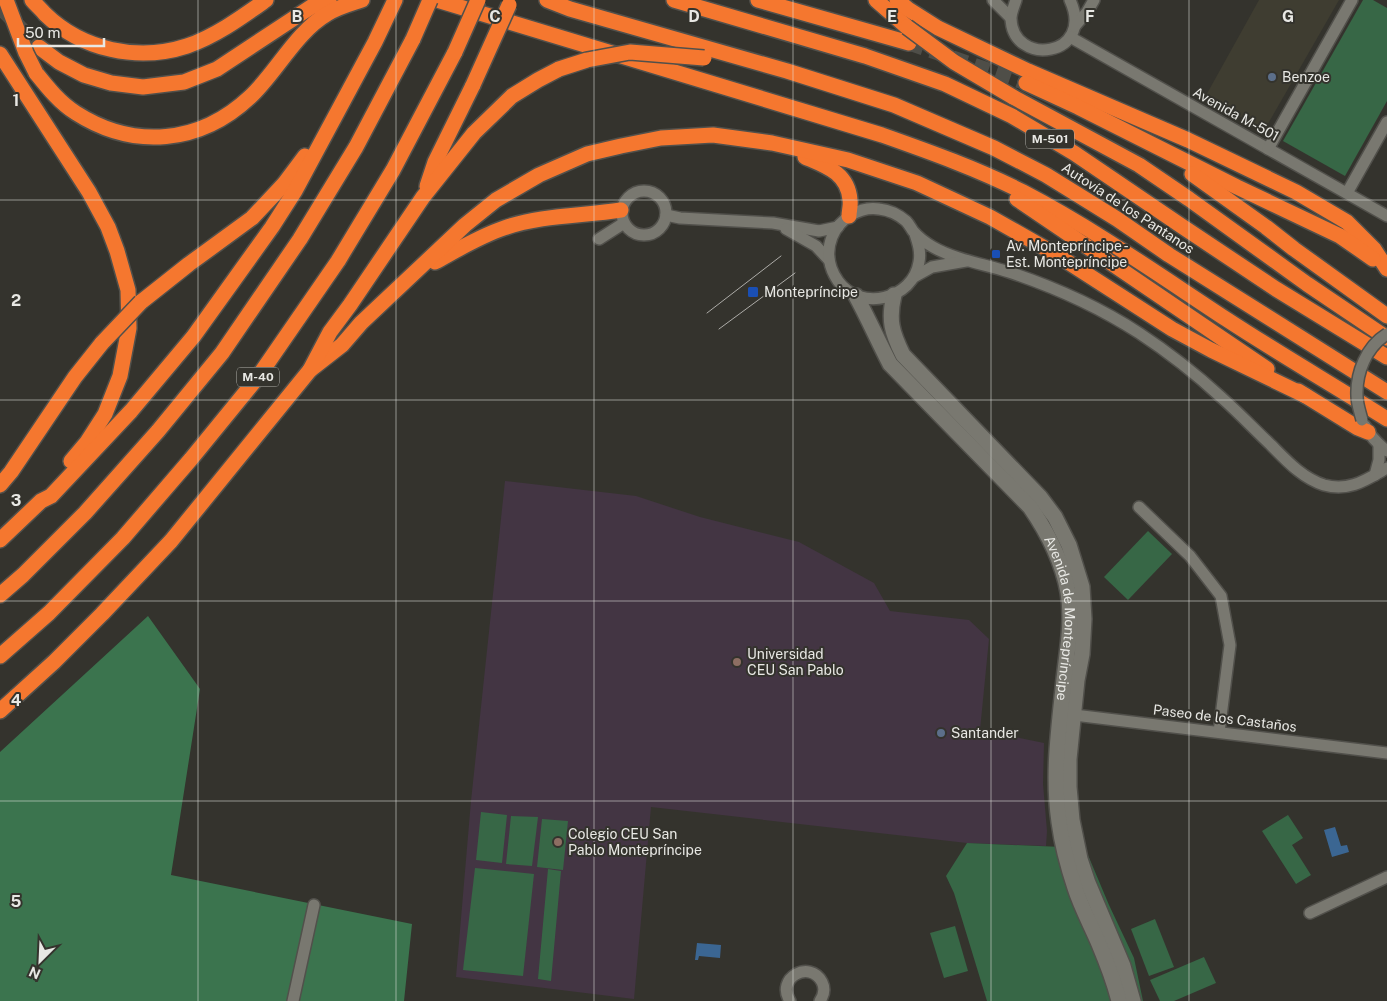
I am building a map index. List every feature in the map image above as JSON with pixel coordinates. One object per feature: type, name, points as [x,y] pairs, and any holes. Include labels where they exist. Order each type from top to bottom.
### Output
[{"type":"highway","points":[[6,0],[16,30],[36,73],[55,96],[75,113],[97,125],[120,134],[145,137],[174,136],[208,127],[229,114],[251,96],[305,32],[326,14],[345,5],[362,0]]},
{"type":"highway","points":[[32,0],[55,23],[80,39],[109,49],[135,53],[162,51],[187,46],[241,18],[266,0]]},
{"type":"highway","points":[[39,47],[58,62],[84,76],[111,83],[143,86],[184,82],[217,68],[311,7],[329,0]]},
{"type":"highway","points":[[0,540],[41,501],[51,496],[131,411],[193,337],[272,227],[295,191],[375,42],[395,0]]},
{"type":"highway","points":[[422,0],[458,7]]},
{"type":"highway","points":[[0,595],[85,513],[158,431],[222,353],[310,223],[356,147],[412,40],[430,0]]},
{"type":"highway","points":[[437,0],[882,135],[941,156],[994,178],[1043,203],[1111,243],[1228,320],[1387,418]]},
{"type":"highway","name":"M-40","points":[[0,656],[49,613],[123,538],[258,377],[338,261],[393,170],[455,52],[478,0]]},
{"type":"highway","points":[[424,197],[435,162],[473,85],[511,0]]},
{"type":"highway","points":[[540,0],[570,9]]},
{"type":"highway","name":"Autovía de los Pantanos","points":[[547,0],[570,9],[787,71],[894,105],[994,148],[1046,174],[1177,260],[1387,392]]},
{"type":"highway","name":"Autovía de los Pantanos","points":[[674,0],[865,56],[945,84],[1012,116],[1074,153],[1276,289],[1387,357]]},
{"type":"highway","points":[[758,0],[910,43]]},
{"type":"highway","points":[[876,0],[907,27],[954,62],[1013,97],[1139,165],[1387,338]]},
{"type":"highway","points":[[897,0],[938,28],[1028,71],[1188,140],[1296,192],[1346,222],[1374,249],[1387,270]]},
{"type":"highway","points":[[0,710],[54,662],[171,541],[310,370],[330,332],[424,197],[474,134],[512,96],[559,69],[587,60],[630,52],[704,58],[749,69],[787,71]]},
{"type":"highway","points":[[0,54],[94,201],[118,251],[128,290],[129,328],[120,376],[105,414],[87,442],[58,477],[44,489],[41,501]]},
{"type":"highway","points":[[1026,83],[1078,106],[1237,187],[1340,236],[1369,255],[1387,270]]},
{"type":"highway","points":[[0,485],[12,472],[76,377],[102,343],[141,302],[252,218],[284,184],[329,126]]},
{"type":"highway","points":[[1122,128],[1202,180],[1387,316]]},
{"type":"highway","points":[[310,370],[342,345],[361,323],[465,225],[496,200],[538,174],[587,154],[621,146],[661,138],[713,136],[772,143],[848,160],[917,183],[990,217],[1057,255],[1172,328],[1211,350],[1306,396]]},
{"type":"highway","points":[[772,143],[832,169],[846,183],[850,199],[849,216]]},
{"type":"highway","points":[[994,178],[1014,197],[1306,396],[1358,428],[1365,426]]},
{"type":"highway","points":[[418,271],[471,242],[504,228],[539,220],[594,215],[623,217]]},
{"type":"street","points":[[993,0],[1010,17]]},
{"type":"street","points":[[1016,0],[1010,17],[1013,31],[1021,42],[1033,49],[1046,51],[1060,46],[1070,37],[1075,26],[1094,0]]},
{"type":"street","points":[[1070,0],[1075,13],[1075,26]]},
{"type":"street","points":[[1268,149],[1352,0]]},
{"type":"street","name":"Avenida M-501","points":[[1070,37],[1387,216]]},
{"type":"street","points":[[1347,193],[1387,122]]},
{"type":"street","points":[[646,190],[657,195],[664,204],[666,215],[662,226],[654,233],[646,235],[637,234],[629,230],[623,217],[626,199],[635,192],[646,190]]},
{"type":"street","points":[[878,209],[893,212],[906,221],[915,234],[920,248],[919,263],[914,277],[906,288],[882,299],[869,299],[856,296],[841,286],[833,274],[829,260],[829,248],[832,237],[838,227],[849,216],[863,210],[878,209]]},
{"type":"street","points":[[666,215],[680,218],[773,223],[819,231],[838,227]]},
{"type":"street","points":[[599,239],[623,217]]},
{"type":"street","points":[[773,223],[816,246],[829,260]]},
{"type":"street","points":[[915,234],[932,247],[970,261],[1030,279],[1063,292],[1102,311],[1139,333],[1186,366],[1222,397],[1308,478],[1325,485],[1343,487],[1361,483],[1387,468]]},
{"type":"street","points":[[914,277],[932,267],[970,261]]},
{"type":"street","name":"Avenida de Montepríncipe","points":[[894,295],[891,308],[891,325],[903,355],[1040,497],[1054,517],[1069,545],[1082,587],[1084,619],[1082,654],[1056,757],[1055,785],[1062,841],[1075,890],[1112,974],[1119,1001]]},
{"type":"street","name":"Avenida de Montepríncipe","points":[[856,296],[890,364],[1030,507],[1056,549],[1068,593],[1070,617],[1067,714],[1072,820],[1088,884],[1123,966],[1133,1001]]},
{"type":"street","points":[[1375,475],[1383,448],[1365,426],[1357,398],[1358,376],[1367,355],[1381,338],[1387,334]]},
{"type":"street","points":[[1139,507],[1190,556],[1221,596],[1230,645],[1219,732]]},
{"type":"street","name":"Paseo de los Castaños","points":[[1067,714],[1387,753]]},
{"type":"street","points":[[1310,913],[1387,877]]},
{"type":"street","points":[[293,1001],[314,905]]},
{"type":"street","points":[[790,1001],[786,992],[789,981],[793,976],[804,971],[810,972],[820,979],[824,991],[820,1001]]},
{"type":"shaded area","points":[[1259,0],[1339,0],[1265,129],[1204,99]]},
{"type":"shaded area","points":[[505,481],[636,496],[700,517],[799,542],[874,583],[890,611],[969,620],[989,639],[980,730],[1044,743],[1043,784],[1047,831],[1046,846],[967,843],[651,807],[634,999],[456,977],[471,801]]},
{"type":"green space","points":[[1363,0],[1373,0],[1387,8],[1387,101],[1345,176],[1283,141]]},
{"type":"green space","points":[[1148,531],[1172,554],[1128,600],[1104,577]]},
{"type":"green space","points":[[148,616],[200,689],[171,875],[412,924],[404,1001],[0,1001],[0,752]]},
{"type":"green space","points":[[481,812],[507,815],[502,863],[476,860]]},
{"type":"green space","points":[[1288,815],[1303,838],[1292,845],[1311,875],[1296,884],[1262,831]]},
{"type":"green space","points":[[511,816],[538,817],[532,866],[506,864]]},
{"type":"green space","points":[[542,819],[568,821],[563,870],[537,867]]},
{"type":"green space","points":[[967,843],[1085,848],[1134,958],[1143,1001],[987,1001],[954,893],[946,876]]},
{"type":"green space","points":[[475,868],[534,874],[523,976],[463,970]]},
{"type":"green space","points":[[548,869],[561,871],[551,981],[538,979]]},
{"type":"green space","points":[[1155,919],[1174,967],[1149,976],[1131,929]]},
{"type":"green space","points":[[955,926],[968,971],[944,978],[930,933]]},
{"type":"green space","points":[[1204,957],[1216,983],[1174,1001],[1160,1001],[1150,980]]},
{"type":"water","points":[[1335,827],[1341,846],[1347,845],[1349,852],[1332,857],[1324,830]]},
{"type":"water","points":[[697,943],[721,945],[720,958],[699,956],[698,960],[695,960]]},
{"type":"tunnel","points":[[0,7],[39,47]]},
{"type":"tunnel","points":[[909,43],[1026,83]]},
{"type":"tram line","points":[[707,313],[781,256]]},
{"type":"tram line","points":[[719,329],[795,273]]},
{"type":"place","name":"Benzoe","points":[[1272,77]]},
{"type":"place","name":"Av. Montepríncipe - Est. Montepríncipe","points":[[996,254]]},
{"type":"place","name":"Montepríncipe","points":[[753,292]]},
{"type":"place","name":"Universidad CEU San Pablo","points":[[737,662]]},
{"type":"place","name":"Santander","points":[[941,733]]},
{"type":"place","name":"Colegio CEU San Pablo Montepríncipe","points":[[558,842]]}]
